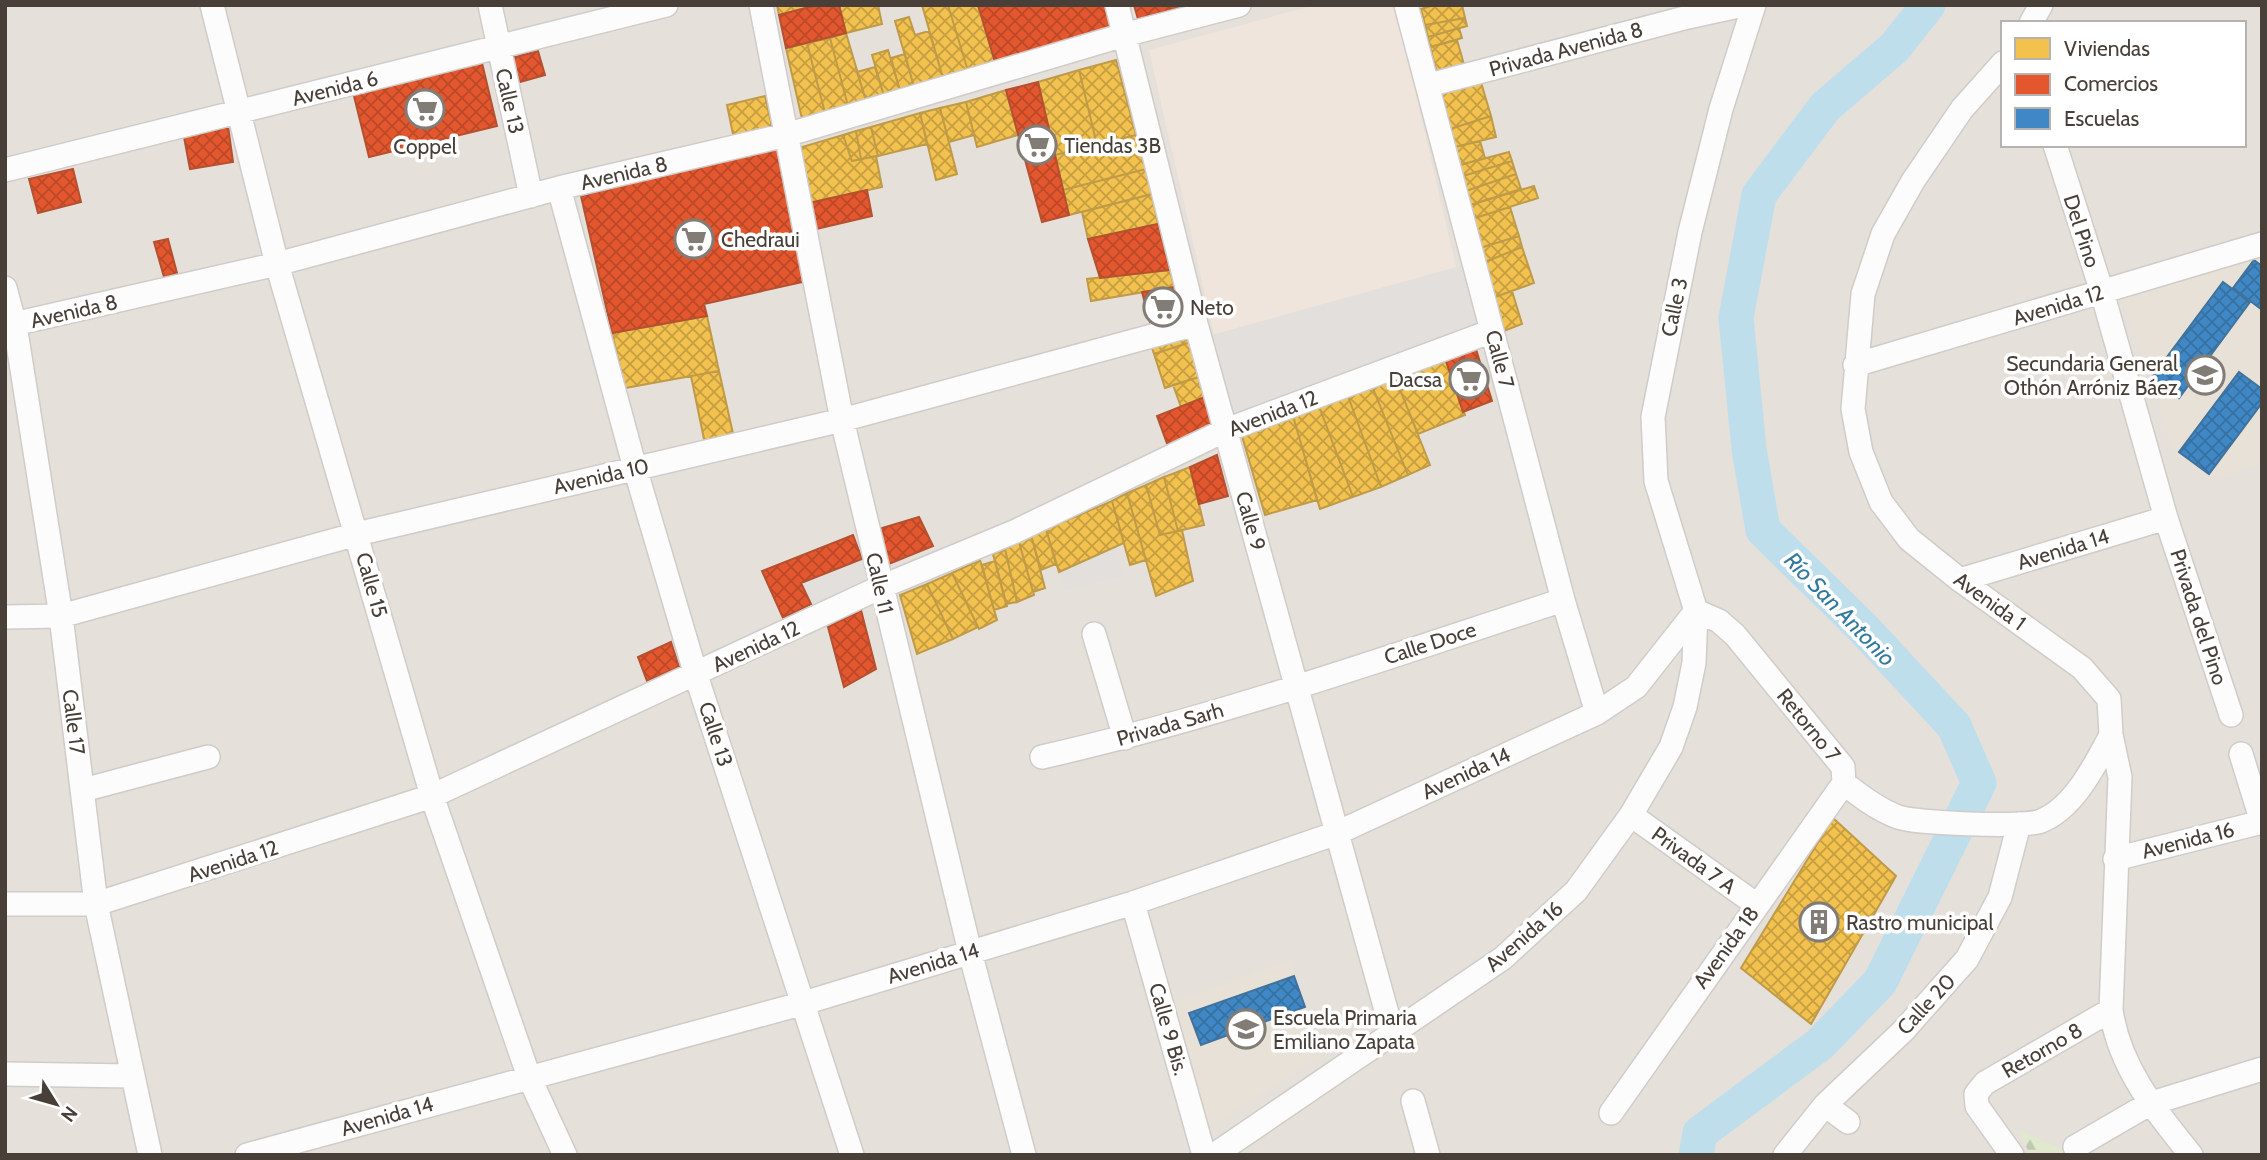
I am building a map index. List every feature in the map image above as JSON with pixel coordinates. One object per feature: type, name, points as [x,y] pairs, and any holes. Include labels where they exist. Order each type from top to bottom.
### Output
[{"type":"street","name":"Calle 15","points":[[212,5],[277,264],[432,796],[529,1077],[565,1155]]},
{"type":"street","name":"Calle 13","points":[[489,5],[531,196]]},
{"type":"street","name":"Avenida 6","points":[[5,170],[666,5]]},
{"type":"street","name":"Calle 11","points":[[761,5],[842,421],[970,952],[1024,1155]]},
{"type":"street","name":"Calle 9","points":[[1116,5],[1196,324],[1393,1035]]},
{"type":"street","name":"Avenida 8","points":[[10,325],[277,264],[559,188],[786,135],[1124,35],[1239,5]]},
{"type":"street","name":"Calle 7","points":[[1406,5],[1563,600],[1597,713]]},
{"type":"street","name":"Privada Avenida 8","points":[[1429,85],[1686,11],[1744,5]]},
{"type":"street","name":"Calle 3","points":[[1696,611],[1656,481],[1653,417],[1690,232],[1721,109],[1754,5]]},
{"type":"street","points":[[2032,21],[2041,5]]},
{"type":"street","name":"Avenida 1","points":[[2001,65],[1962,109],[1913,181],[1883,234],[1863,294],[1853,409],[1861,452],[1881,502],[1909,539],[1960,580],[2082,668],[2109,699],[2111,735],[2120,777],[2110,1010],[2114,1034],[2149,1104],[2191,1155]]},
{"type":"street","name":"Del Pino","points":[[2056,147],[2102,292],[2166,519]]},
{"type":"street","name":"Calle 13","points":[[559,188],[635,468],[696,675],[852,1155]]},
{"type":"street","name":"Avenida 12","points":[[1855,365],[2262,244]]},
{"type":"street","name":"Calle 17","points":[[5,288],[61,616],[96,904],[150,1155]]},
{"type":"street","name":"Avenida 10","points":[[5,617],[61,616],[357,534],[842,421],[1196,324]]},
{"type":"street","name":"Avenida 12","points":[[5,904],[96,904],[432,796],[881,587],[1016,531],[1226,430],[1492,331]]},
{"type":"street","name":"Avenida 14","points":[[1960,580],[2166,519]]},
{"type":"street","name":"Privada del Pino","points":[[2166,519],[2231,715]]},
{"type":"street","name":"Calle Doce","points":[[1298,687],[1563,600]]},
{"type":"street","points":[[1597,713],[1636,687],[1696,611]]},
{"type":"street","name":"Retorno 7","points":[[1696,611],[1719,621],[1735,635],[1843,767],[1844,783],[1866,801],[1900,818],[1944,822],[2040,822],[2064,807],[2111,735]]},
{"type":"street","name":"Avenida 16","points":[[1214,1155],[1503,958],[1576,891],[1631,815],[1671,747],[1685,707],[1694,663],[1696,611]]},
{"type":"street","points":[[1094,634],[1125,738]]},
{"type":"street","name":"Privada Sarh","points":[[1042,757],[1125,738],[1298,687]]},
{"type":"street","name":"Avenida 14","points":[[247,1155],[804,1003],[1133,903],[1337,833],[1597,713]]},
{"type":"street","points":[[2241,754],[2262,822]]},
{"type":"street","points":[[83,790],[208,757]]},
{"type":"street","name":"Avenida 18","points":[[1611,1113],[1844,783]]},
{"type":"street","name":"Privada 7 A","points":[[1631,815],[1757,905]]},
{"type":"street","name":"Avenida 16","points":[[2115,859],[2262,822]]},
{"type":"street","name":"Calle 20","points":[[1785,1155],[1825,1105],[1903,1031],[1967,959],[2000,897],[2014,824]]},
{"type":"street","name":"Calle 9 Bis.","points":[[1133,903],[1204,1155]]},
{"type":"street","name":"Retorno 8","points":[[2012,1155],[1977,1106],[1976,1094],[1985,1083],[2110,1010]]},
{"type":"street","points":[[2075,1147],[2149,1104],[2262,1069]]},
{"type":"street","points":[[5,1074],[131,1076]]},
{"type":"street","points":[[1413,1101],[1428,1155]]},
{"type":"street","points":[[1825,1105],[1848,1122]]},
{"type":"shaded area","points":[[5,5],[2262,5],[2262,1155],[2069,1155],[2019,1130],[2030,1155],[5,1155]]},
{"type":"shaded area","points":[[1315,5],[1395,5],[1456,267],[1205,337],[1214,334],[1149,50]]},
{"type":"shaded area","name":"Secundaria General Othón Arróniz Báez","points":[[2262,255],[2262,464],[2212,478],[2175,452],[2123,298]]},
{"type":"shaded area","points":[[1469,264],[1482,319],[1229,418],[1205,337]]},
{"type":"shaded area","points":[[1115,547],[1123,576],[1063,590],[1059,572]]},
{"type":"shaded area","points":[[862,559],[869,580],[811,604],[802,583]]},
{"type":"shaded area","name":"Escuela Primaria Emiliano Zapata","points":[[1291,960],[1321,1056],[1208,1128],[1170,1003]]},
{"type":"green space","points":[[2018,1129],[2066,1151],[2069,1155],[2030,1155]]},
{"type":"building: Viviendas","points":[[777,5],[817,5],[779,15]]},
{"type":"building: Viviendas","points":[[839,5],[878,5],[882,24],[846,33]]},
{"type":"building: Viviendas","points":[[922,5],[948,5],[968,71],[943,78]]},
{"type":"building: Viviendas","points":[[948,5],[978,5],[995,62],[968,71]]},
{"type":"building: Viviendas","points":[[1434,5],[1462,5],[1465,18],[1425,25],[1421,9]]},
{"type":"building: Viviendas","points":[[909,17],[915,35],[929,31],[943,78],[914,87],[895,21]]},
{"type":"building: Viviendas","points":[[1465,18],[1467,26],[1428,37],[1425,25]]},
{"type":"building: Viviendas","points":[[1459,28],[1462,38],[1430,47],[1428,37]]},
{"type":"building: Viviendas","points":[[846,33],[866,101],[848,106],[830,38]]},
{"type":"building: Viviendas","points":[[830,38],[848,106],[825,113],[807,43]]},
{"type":"building: Viviendas","points":[[1457,40],[1465,68],[1438,76],[1430,47]]},
{"type":"building: Viviendas","points":[[807,43],[825,113],[802,119],[786,48]]},
{"type":"building: Viviendas","points":[[888,50],[900,91],[884,96],[872,55]]},
{"type":"building: Viviendas","points":[[905,54],[914,87],[900,91],[891,58]]},
{"type":"building: Viviendas","points":[[1116,60],[1136,135],[1097,145],[1079,70]]},
{"type":"building: Viviendas","points":[[875,67],[884,96],[866,101],[857,72]]},
{"type":"building: Viviendas","points":[[1079,70],[1097,145],[1055,155],[1038,82]]},
{"type":"building: Viviendas","points":[[1480,79],[1491,116],[1450,129],[1441,90]]},
{"type":"building: Viviendas","points":[[1006,90],[1018,135],[977,147],[966,102]]},
{"type":"building: Viviendas","points":[[765,96],[773,131],[734,139],[727,105]]},
{"type":"building: Viviendas","points":[[966,102],[974,135],[949,142],[940,108]]},
{"type":"building: Viviendas","points":[[940,108],[957,174],[936,180],[920,113]]},
{"type":"building: Viviendas","points":[[920,113],[927,144],[878,156],[871,127]]},
{"type":"building: Viviendas","points":[[1491,116],[1496,137],[1455,147],[1450,129]]},
{"type":"building: Viviendas","points":[[871,127],[878,156],[861,159],[856,131]]},
{"type":"building: Viviendas","points":[[856,131],[861,159],[852,161],[843,135]]},
{"type":"building: Viviendas","points":[[843,135],[852,161],[876,156],[882,187],[809,203],[799,155],[802,147]]},
{"type":"building: Viviendas","points":[[1136,135],[1146,169],[1063,190],[1055,155]]},
{"type":"building: Viviendas","points":[[1480,141],[1485,158],[1460,165],[1455,147]]},
{"type":"building: Viviendas","points":[[1509,152],[1512,161],[1463,176],[1460,165]]},
{"type":"building: Viviendas","points":[[1512,161],[1516,174],[1466,191],[1463,176]]},
{"type":"building: Viviendas","points":[[1146,169],[1152,194],[1069,215],[1063,190]]},
{"type":"building: Viviendas","points":[[1516,174],[1521,189],[1470,205],[1466,191]]},
{"type":"building: Viviendas","points":[[1534,186],[1538,198],[1472,219],[1470,205]]},
{"type":"building: Viviendas","points":[[1152,194],[1158,224],[1088,239],[1082,212]]},
{"type":"building: Viviendas","points":[[1510,207],[1519,236],[1480,248],[1472,219]]},
{"type":"building: Viviendas","points":[[1519,236],[1522,247],[1485,262],[1480,248]]},
{"type":"building: Viviendas","points":[[1522,247],[1534,283],[1495,297],[1485,262]]},
{"type":"building: Viviendas","points":[[1170,270],[1174,287],[1091,301],[1087,279]]},
{"type":"building: Viviendas","points":[[1512,291],[1522,324],[1504,331],[1495,297]]},
{"type":"building: Viviendas","points":[[707,316],[719,371],[625,388],[612,333]]},
{"type":"building: Viviendas","points":[[1191,333],[1194,341],[1154,354],[1151,345]]},
{"type":"building: Viviendas","points":[[1194,341],[1202,376],[1165,388],[1154,354]]},
{"type":"building: Viviendas","points":[[1445,358],[1465,415],[1418,434],[1395,377]]},
{"type":"building: Viviendas","points":[[719,371],[734,438],[705,444],[691,376]]},
{"type":"building: Viviendas","points":[[1202,376],[1207,396],[1181,407],[1173,385]]},
{"type":"building: Viviendas","points":[[1395,377],[1430,465],[1408,475],[1372,386]]},
{"type":"building: Viviendas","points":[[1372,386],[1408,475],[1381,487],[1348,396]]},
{"type":"building: Viviendas","points":[[1348,396],[1381,487],[1353,497],[1319,406]]},
{"type":"building: Viviendas","points":[[1319,406],[1353,497],[1320,509],[1293,416]]},
{"type":"building: Viviendas","points":[[1293,416],[1317,500],[1265,515],[1242,436]]},
{"type":"building: Viviendas","points":[[1190,467],[1204,525],[1178,531],[1164,477]]},
{"type":"building: Viviendas","points":[[1164,477],[1178,531],[1160,535],[1146,485]]},
{"type":"building: Viviendas","points":[[1146,485],[1160,535],[1182,530],[1193,581],[1156,596],[1127,493]]},
{"type":"building: Viviendas","points":[[1127,493],[1146,560],[1130,565],[1112,501]]},
{"type":"building: Viviendas","points":[[1112,501],[1124,543],[1059,572],[1046,529]]},
{"type":"building: Viviendas","points":[[1046,529],[1056,564],[1041,570],[1031,535]]},
{"type":"building: Viviendas","points":[[1031,535],[1045,588],[1033,592],[1019,542]]},
{"type":"building: Viviendas","points":[[1019,542],[1034,595],[1017,602],[1005,549]]},
{"type":"building: Viviendas","points":[[1005,549],[1017,602],[1006,604],[993,554]]},
{"type":"building: Viviendas","points":[[980,560],[997,620],[979,629],[952,573]]},
{"type":"building: Viviendas","points":[[995,561],[1007,606],[994,610],[982,565]]},
{"type":"building: Viviendas","points":[[952,573],[978,627],[953,639],[927,584]]},
{"type":"building: Viviendas","points":[[927,584],[953,639],[917,654],[900,595]]},
{"type":"building: Viviendas","name":"Rastro municipal","points":[[1833,818],[1896,876],[1811,1024],[1741,968]]},
{"type":"building: Comercios","points":[[817,5],[839,5],[846,33],[786,48],[779,15]]},
{"type":"building: Comercios","points":[[978,5],[1104,5],[1111,28],[995,62]]},
{"type":"building: Comercios","points":[[1134,5],[1189,5],[1138,19]]},
{"type":"building: Comercios","points":[[538,51],[545,75],[520,82],[512,58]]},
{"type":"building: Comercios","name":"Coppel","points":[[482,63],[497,126],[369,157],[353,92]]},
{"type":"building: Comercios","name":"Tiendas 3B","points":[[1038,82],[1069,215],[1042,222],[1006,90]]},
{"type":"building: Comercios","points":[[228,126],[233,162],[190,169],[184,137]]},
{"type":"building: Comercios","name":"Chedraui","points":[[777,146],[807,281],[704,304],[707,316],[612,333],[581,196]]},
{"type":"building: Comercios","points":[[73,169],[81,202],[38,213],[29,179]]},
{"type":"building: Comercios","points":[[867,190],[872,216],[816,229],[809,203]]},
{"type":"building: Comercios","points":[[1158,224],[1170,270],[1100,278],[1088,239]]},
{"type":"building: Comercios","points":[[168,239],[177,273],[164,277],[154,242]]},
{"type":"building: Comercios","name":"Neto","points":[[1174,287],[1184,322],[1152,329],[1142,292]]},
{"type":"building: Comercios","name":"Dacsa","points":[[1475,346],[1492,401],[1463,412],[1445,358]]},
{"type":"building: Comercios","points":[[1207,396],[1214,428],[1169,449],[1157,416]]},
{"type":"building: Comercios","points":[[1217,455],[1228,496],[1199,504],[1190,467]]},
{"type":"building: Comercios","points":[[919,517],[933,546],[886,565],[879,529]]},
{"type":"building: Comercios","points":[[853,535],[862,559],[801,583],[811,604],[783,618],[762,571]]},
{"type":"building: Comercios","points":[[861,610],[876,669],[844,687],[828,627]]},
{"type":"building: Comercios","points":[[671,642],[679,667],[647,681],[638,657]]},
{"type":"building: Escuelas","points":[[2254,260],[2262,266],[2261,309],[2233,288]]},
{"type":"building: Escuelas","points":[[2223,282],[2250,302],[2179,398],[2152,377]]},
{"type":"building: Escuelas","points":[[2239,372],[2262,389],[2262,403],[2209,474],[2179,452]]},
{"type":"building: Escuelas","points":[[1294,976],[1305,1007],[1201,1045],[1189,1013]]},
{"type":"waterway","name":"Río San Antonio","points":[[1696,1155],[1700,1133],[1820,1044],[1880,982],[1979,783],[1954,726],[1862,627],[1763,530],[1749,449],[1736,318],[1759,195],[1825,107],[1895,47],[1928,5]]},
{"type":"place","name":"Coppel","points":[[425,109]]},
{"type":"place","name":"Tiendas 3B","points":[[1037,145]]},
{"type":"place","name":"Chedraui","points":[[694,239]]},
{"type":"place","name":"Neto","points":[[1163,307]]},
{"type":"place","name":"Secundaria General Othón Arróniz Báez","points":[[2205,375]]},
{"type":"place","name":"Dacsa","points":[[1469,379]]},
{"type":"place","name":"Rastro municipal","points":[[1819,922]]},
{"type":"place","name":"Escuela Primaria Emiliano Zapata","points":[[1246,1029]]}]
